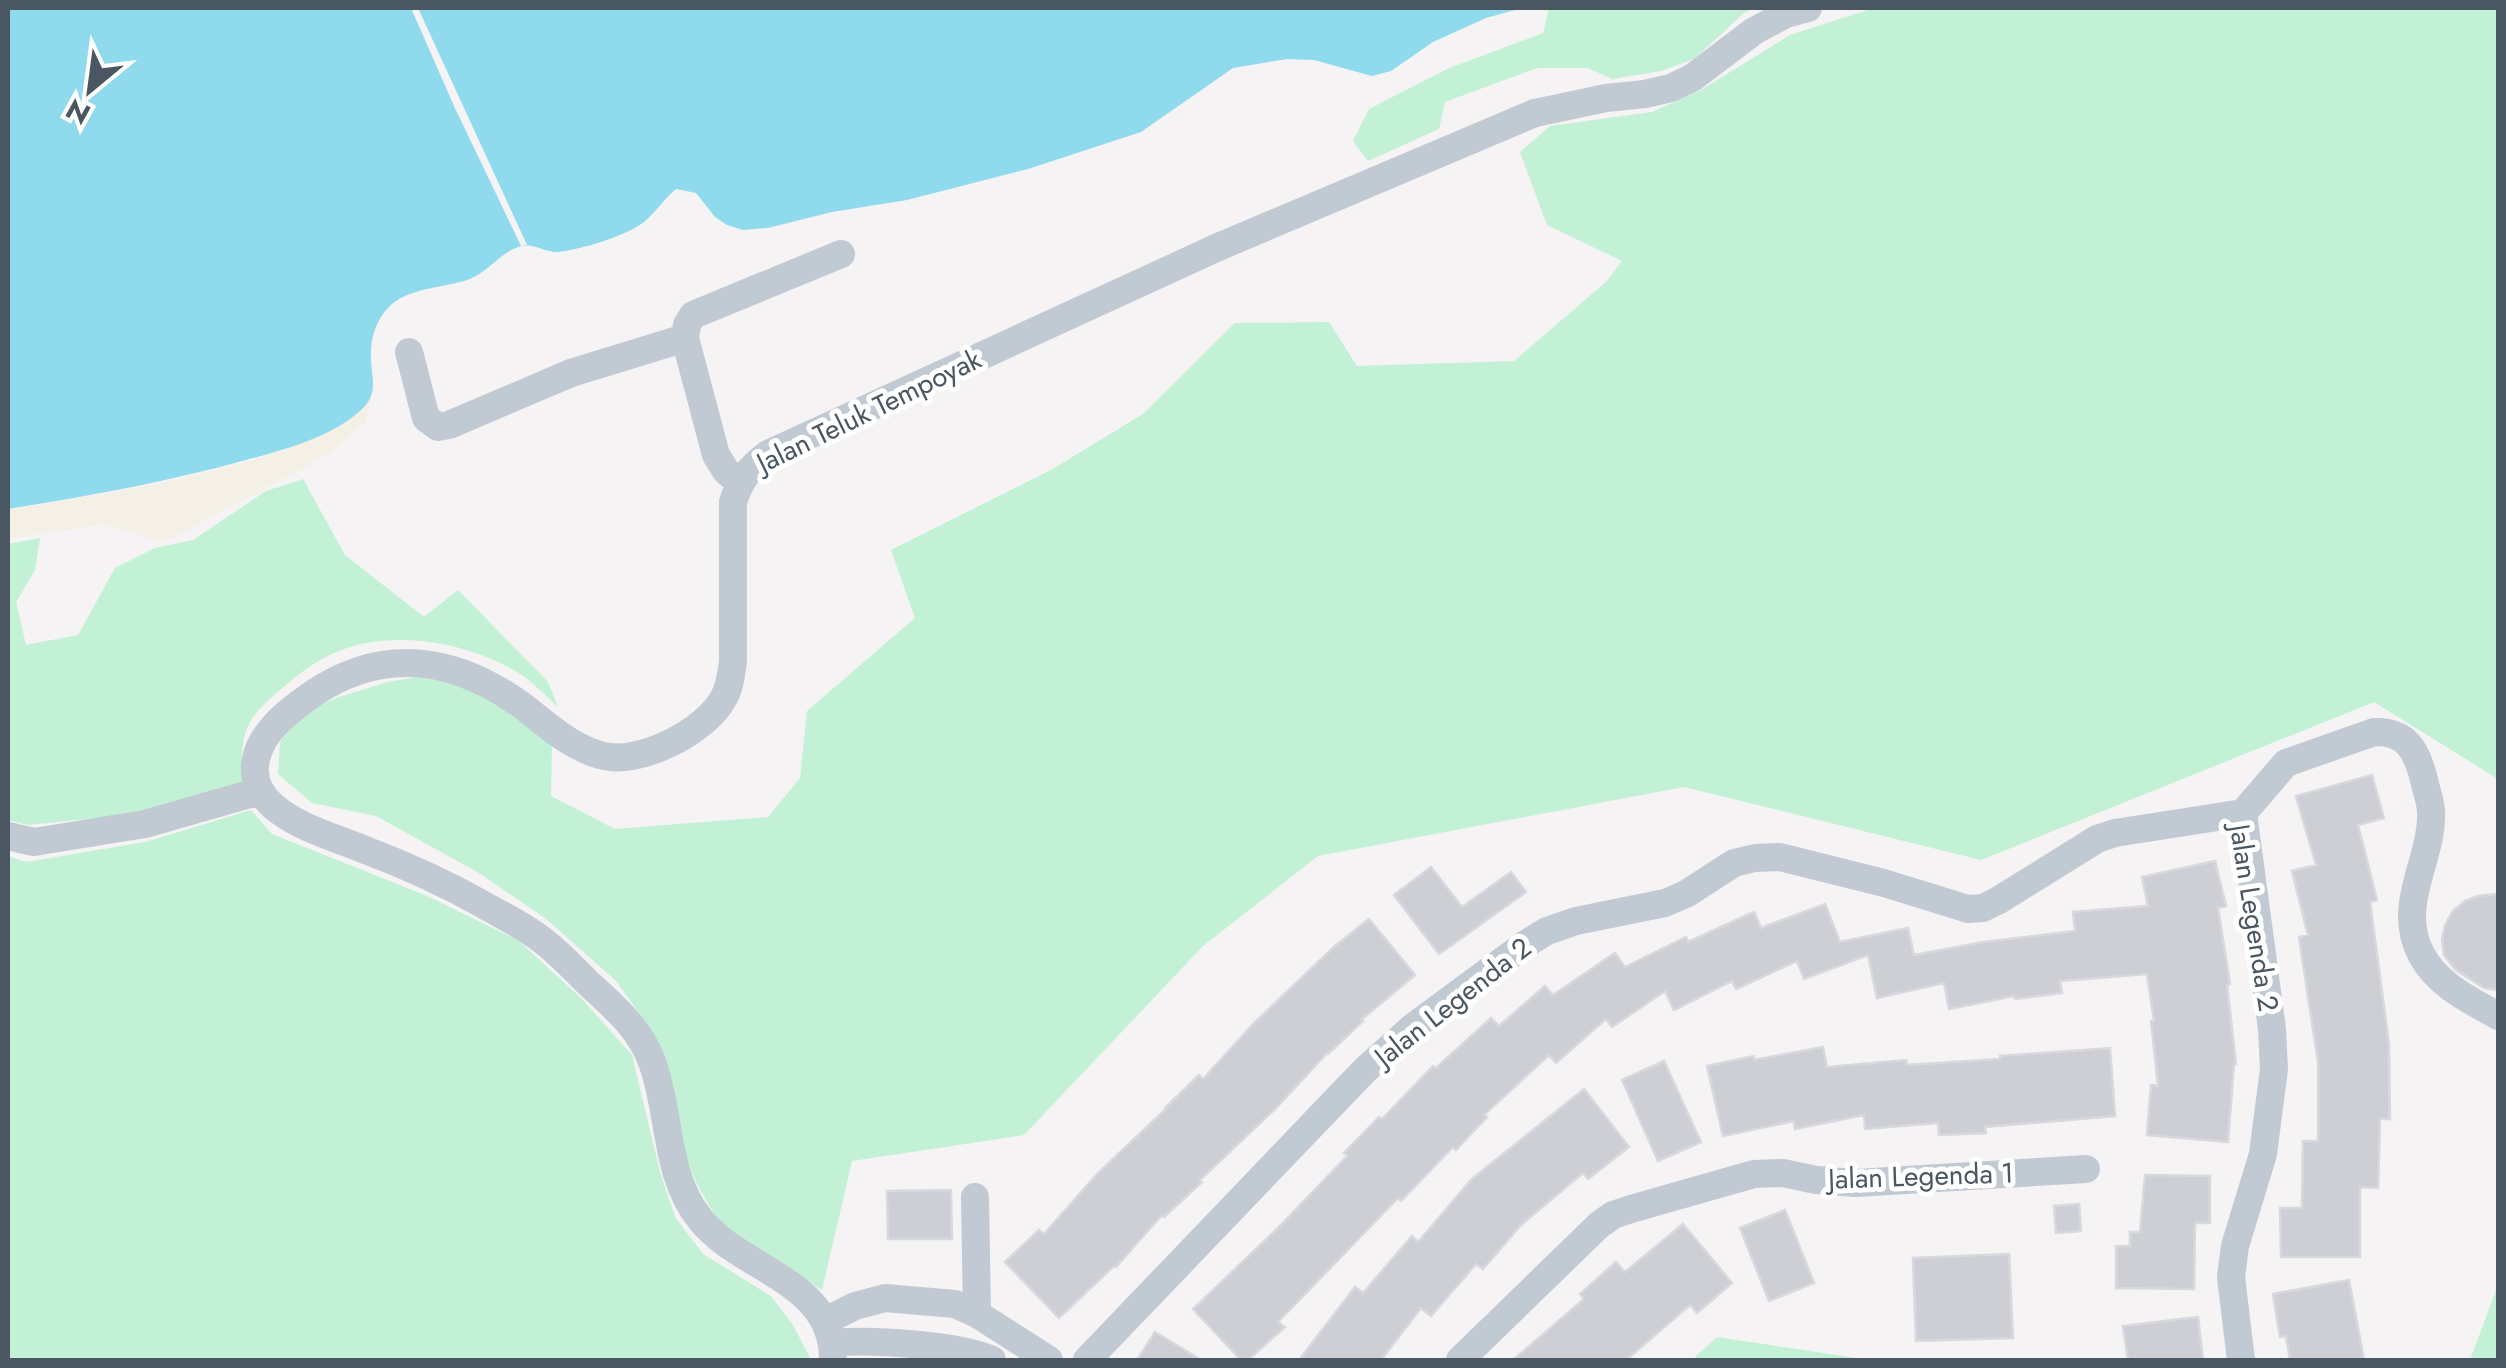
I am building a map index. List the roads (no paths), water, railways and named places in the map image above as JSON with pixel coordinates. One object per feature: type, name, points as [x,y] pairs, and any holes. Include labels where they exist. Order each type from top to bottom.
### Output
[{"type":"street","name":"Jalan Teluk Tempoyak","points":[[260,792],[255,762],[260,747],[286,714],[337,680],[367,668],[395,663],[428,664],[486,682],[552,729],[599,755],[640,756],[674,740],[715,710],[729,684],[733,662],[733,502],[739,482],[768,454],[1216,248],[1535,113],[1671,88],[1692,78],[1754,31],[1786,14],[1808,8]]},
{"type":"street","points":[[739,482],[716,455],[686,338],[687,326],[693,315],[841,254]]},
{"type":"street","points":[[409,352],[426,418],[438,427],[572,373],[686,338]]},
{"type":"street","points":[[2243,812],[2286,763],[2374,732],[2402,738],[2419,761],[2431,810],[2412,904],[2420,954],[2454,992],[2498,1016]]},
{"type":"street","points":[[8,836],[34,842],[145,824],[260,792],[272,806],[289,816],[435,877],[542,939],[642,1039],[653,1063],[672,1160],[685,1195],[701,1221],[810,1301],[830,1341]]},
{"type":"street","name":"Jalan Legenda 2","points":[[1087,1360],[1365,1070],[1413,1027],[1546,931],[1664,902],[1686,894],[1734,864],[1756,858],[1780,857],[1884,883],[1952,906],[1983,908],[2097,839],[2243,812],[2274,1070],[2263,1154],[2235,1246],[2231,1277],[2242,1360]]},
{"type":"street","name":"Jalan Legenda 1","points":[[1460,1360],[1599,1225],[1631,1209],[1754,1174],[1783,1173],[1856,1184],[2086,1170]]},
{"type":"street","points":[[975,1197],[976,1314]]},
{"type":"street","points":[[830,1341],[855,1306],[885,1298],[955,1304],[1050,1360],[1072,1360]]},
{"type":"street","points":[[830,1341],[961,1350],[992,1360]]},
{"type":"water","points":[[8,8],[1522,8],[1486,18],[1433,42],[1391,71],[1372,76],[1314,60],[1287,59],[1233,68],[1141,132],[1028,169],[907,200],[743,230],[715,217],[696,193],[676,189],[644,222],[615,237],[559,252],[522,246],[472,278],[399,299],[386,310],[374,332],[373,390],[368,402],[324,434],[276,452],[186,475],[8,509]]}]
